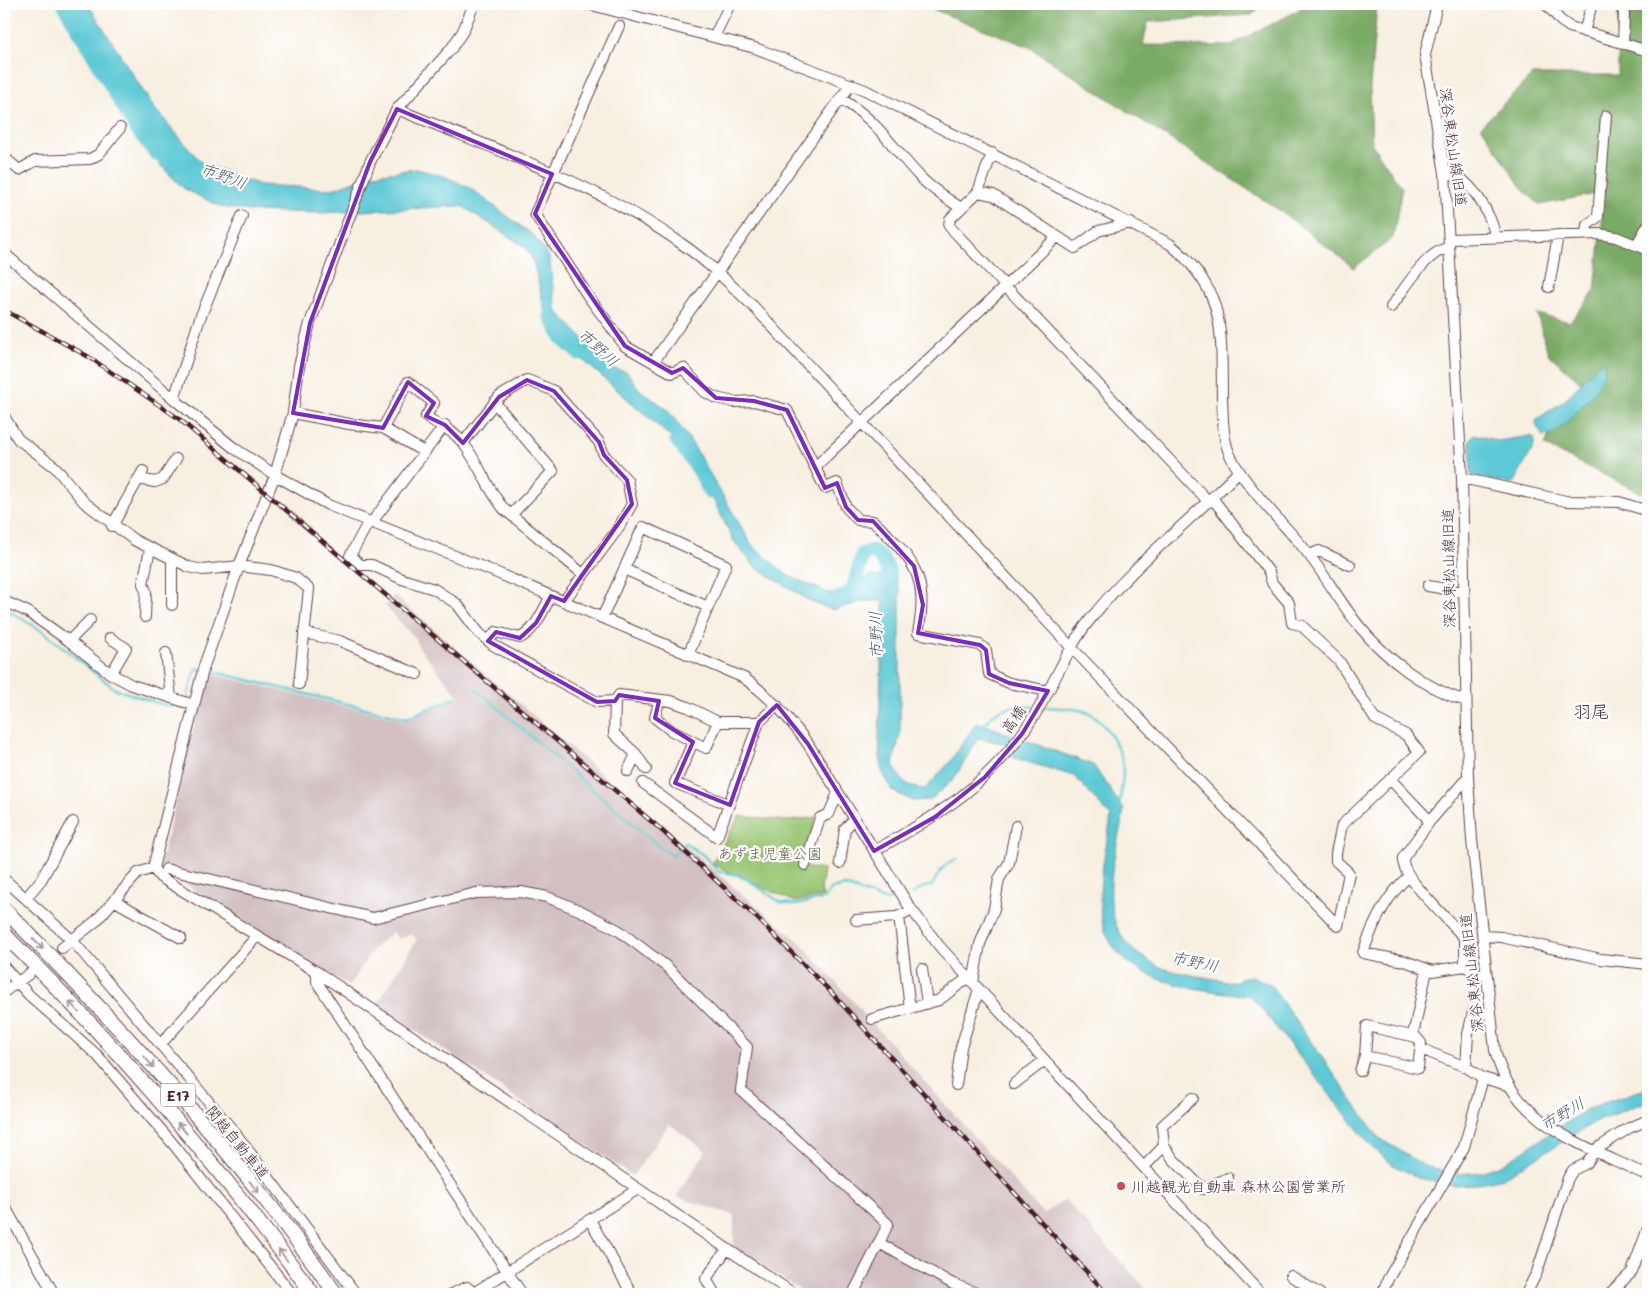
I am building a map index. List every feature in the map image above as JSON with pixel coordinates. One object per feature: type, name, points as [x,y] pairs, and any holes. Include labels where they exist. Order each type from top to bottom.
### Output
[{"type":"highway","name":"関越自動車道","points":[[4,909],[81,988],[197,1117],[276,1213],[336,1294]]},
{"type":"highway","name":"E17","points":[[4,934],[42,972],[176,1121],[313,1294]]},
{"type":"street","points":[[153,868],[203,669],[239,566],[275,475],[294,413],[299,366],[310,323],[348,219],[384,132],[397,109],[451,49],[464,31],[474,4]]},
{"type":"street","points":[[588,4],[755,48],[851,84],[992,153],[1170,244],[1193,265],[1210,291],[1221,326],[1223,424],[1227,448],[1239,471],[1310,555],[1351,614],[1374,643],[1426,684],[1450,697],[1466,701]]},
{"type":"street","points":[[714,37],[730,4]]},
{"type":"street","name":"深谷東松山線旧道","points":[[1437,4],[1426,55],[1445,173],[1462,478],[1468,777],[1490,1014],[1499,1068],[1507,1085],[1517,1099],[1538,1119],[1592,1148]]},
{"type":"street","points":[[1546,4],[1561,21],[1584,32],[1648,51]]},
{"type":"street","points":[[1584,32],[1592,4]]},
{"type":"street","points":[[1621,4],[1624,14],[1623,44]]},
{"type":"street","points":[[619,26],[535,214],[588,296],[625,346],[672,373],[683,368],[705,392],[716,398],[734,402],[754,401],[787,410],[825,488],[837,483],[846,507],[858,520],[873,521],[914,566],[921,582],[923,605],[918,633],[980,645],[986,650],[989,674],[1009,684],[1048,691]]},
{"type":"street","points":[[654,362],[851,84]]},
{"type":"street","points":[[841,99],[862,111],[881,129],[921,178],[961,208]]},
{"type":"street","points":[[397,109],[552,174],[650,222],[683,244],[718,272],[1071,647],[1338,926],[1349,873],[1336,861],[1342,825],[1419,752],[1406,735],[1375,719],[1339,661],[1300,625],[1292,623],[1289,603],[1272,582],[1269,572],[1211,500],[949,226],[950,219],[978,192],[992,153]]},
{"type":"street","points":[[1586,234],[1587,225],[1598,217],[1606,116]]},
{"type":"street","points":[[4,157],[19,170],[35,161],[90,159],[99,154],[120,128]]},
{"type":"street","points":[[1445,173],[1452,173],[1477,194],[1495,230],[1495,237]]},
{"type":"street","points":[[978,192],[993,195],[1074,248],[1098,231],[1131,223]]},
{"type":"street","points":[[174,399],[200,318],[242,216]]},
{"type":"street","points":[[1637,244],[1648,225]]},
{"type":"street","points":[[1391,307],[1432,254],[1449,243],[1495,237],[1586,234],[1616,237],[1648,250]]},
{"type":"street","points":[[1549,287],[1558,235]]},
{"type":"street","points":[[815,466],[860,421],[1057,237]]},
{"type":"street","points":[[4,252],[174,399],[234,448],[275,475],[328,505],[564,601],[744,678],[777,705],[808,744],[912,912],[940,947],[1260,1294]]},
{"type":"street","points":[[463,443],[499,396],[527,380],[554,391],[599,442],[604,455],[628,480],[632,504],[617,530],[564,601]]},
{"type":"street","points":[[383,428],[408,382],[434,403],[426,416],[435,424],[445,426],[463,443],[495,498],[511,515],[584,574]]},
{"type":"street","points":[[494,402],[553,471],[511,515]]},
{"type":"street","points":[[294,413],[349,424],[383,428],[424,452]]},
{"type":"street","points":[[4,416],[18,439],[55,468],[84,502],[112,526],[150,549],[203,570],[239,566],[271,570],[296,578],[309,589],[299,684]]},
{"type":"street","points":[[445,426],[370,522],[350,556],[361,565],[372,565],[402,579],[434,589],[457,604],[479,633],[488,640],[571,690],[597,702],[615,701]]},
{"type":"street","points":[[112,526],[141,475],[154,482],[164,479],[176,459]]},
{"type":"street","name":"高橋","points":[[874,851],[935,817],[963,796],[1000,762],[1035,715],[1071,647],[1103,603],[1239,471]]},
{"type":"street","points":[[1462,478],[1566,501],[1619,502],[1648,511]]},
{"type":"street","points":[[602,618],[642,527],[726,565],[688,655]]},
{"type":"street","points":[[145,617],[146,591],[143,584],[150,549]]},
{"type":"street","points":[[1310,555],[1319,551],[1350,565]]},
{"type":"street","points":[[172,559],[172,605]]},
{"type":"street","points":[[624,569],[708,607]]},
{"type":"street","points":[[1428,586],[1463,592]]},
{"type":"street","points":[[488,640],[496,632],[520,638],[526,635],[536,623],[551,596]]},
{"type":"street","points":[[4,601],[28,612],[70,641],[111,674],[132,685],[194,705]]},
{"type":"street","points":[[70,641],[90,620]]},
{"type":"street","points":[[304,633],[340,641],[417,674]]},
{"type":"street","points":[[110,638],[126,648],[111,674]]},
{"type":"street","points":[[166,653],[171,698]]},
{"type":"street","points":[[646,768],[636,754],[614,734],[615,701],[619,695],[671,701],[718,722],[759,722]]},
{"type":"street","points":[[659,701],[655,718],[672,731],[706,748],[718,722]]},
{"type":"street","points":[[643,783],[717,837],[730,805],[744,758],[759,722],[777,705]]},
{"type":"street","points":[[692,742],[675,783],[730,805]]},
{"type":"street","points":[[628,771],[636,754]]},
{"type":"street","points":[[1465,966],[1465,939],[1408,877],[1402,864],[1403,858],[1430,821],[1468,777]]},
{"type":"street","points":[[1390,779],[1430,821]]},
{"type":"street","points":[[805,866],[820,818],[829,814],[838,792]]},
{"type":"street","points":[[840,863],[845,829],[854,819]]},
{"type":"street","points":[[26,898],[41,880],[73,822]]},
{"type":"street","points":[[956,1085],[980,944],[994,909],[999,879],[1009,863],[1016,826]]},
{"type":"street","points":[[62,948],[96,921],[138,873],[153,868]]},
{"type":"street","points":[[153,868],[160,877],[317,972],[726,1250],[794,1294]]},
{"type":"street","points":[[166,869],[373,918],[476,893],[521,892],[547,897],[610,926],[666,967],[748,1047],[740,1090],[888,1224],[853,1294]]},
{"type":"street","points":[[1408,877],[1380,914],[1370,933],[1363,953],[1405,960],[1427,970],[1445,971],[1465,966],[1479,975],[1486,975]]},
{"type":"street","points":[[4,879],[72,940],[236,1134],[356,1294]]},
{"type":"street","points":[[115,901],[181,938]]},
{"type":"street","points":[[856,920],[899,916],[912,912]]},
{"type":"street","points":[[899,916],[910,1009]]},
{"type":"street","points":[[160,1044],[257,936]]},
{"type":"street","points":[[1465,939],[1501,937],[1601,959],[1648,964]]},
{"type":"street","points":[[4,966],[17,982],[86,1044],[104,1063],[174,1145],[292,1294]]},
{"type":"street","points":[[922,969],[927,1003]]},
{"type":"street","points":[[1413,1035],[1427,970]]},
{"type":"street","points":[[317,972],[317,982],[520,1294]]},
{"type":"street","points":[[4,992],[29,974]]},
{"type":"street","points":[[872,1019],[939,1000],[974,983]]},
{"type":"street","points":[[1466,1067],[1468,1034],[1474,1012],[1490,1014]]},
{"type":"street","points":[[1360,1071],[1365,1056],[1367,1026],[1413,1035],[1422,1042],[1418,1068],[1365,1056]]},
{"type":"street","points":[[1421,1049],[1466,1067],[1482,1078],[1507,1085]]},
{"type":"street","points":[[1014,1084],[1045,1060]]},
{"type":"street","points":[[1382,1294],[1388,1279],[1464,1146],[1482,1078]]},
{"type":"street","points":[[1193,1098],[1162,1126],[1164,1146],[1174,1160],[1203,1189],[1228,1178]]},
{"type":"street","points":[[1526,1294],[1537,1272],[1568,1178],[1573,1170],[1587,1163],[1592,1148],[1648,1120]]},
{"type":"street","points":[[1144,1167],[1164,1146]]},
{"type":"street","points":[[1592,1148],[1648,1176]]},
{"type":"street","points":[[451,1294],[467,1287],[473,1294],[505,1271],[638,1189]]},
{"type":"street","points":[[4,1205],[54,1294]]},
{"type":"street","points":[[590,1220],[632,1294]]},
{"type":"street","points":[[1609,1294],[1632,1272],[1648,1228]]},
{"type":"street","points":[[879,1243],[953,1284],[979,1294]]},
{"type":"street","points":[[715,1294],[706,1279],[726,1250]]},
{"type":"street","points":[[1291,1276],[1320,1294]]},
{"type":"highlighted area","points":[[397,109],[552,174],[535,214],[625,346],[672,373],[683,368],[716,398],[754,401],[787,410],[825,488],[837,483],[846,507],[858,520],[873,521],[914,566],[923,605],[918,633],[980,645],[986,650],[989,674],[1009,683],[1048,691],[1022,734],[985,777],[935,817],[874,851],[808,744],[777,705],[759,722],[730,805],[675,783],[693,742],[655,718],[659,701],[619,695],[615,701],[597,702],[488,641],[496,632],[520,638],[536,623],[551,596],[564,601],[632,504],[627,480],[604,455],[599,442],[554,391],[527,380],[499,397],[463,443],[445,425],[426,416],[434,403],[408,382],[383,428],[293,413],[310,323],[370,162]]},
{"type":"shaded area","points":[[394,595],[690,851],[801,943],[1043,1214],[1065,1200],[1151,1294],[806,1294],[734,1248],[734,1215],[676,1197],[706,1151],[669,1124],[633,1176],[377,1005],[417,939],[411,934],[399,939],[392,932],[373,949],[349,986],[164,871],[160,865],[207,673],[405,720],[460,698],[418,646],[416,639],[385,606]]},
{"type":"green space","points":[[919,4],[1263,4],[1252,15],[1148,22],[1143,45],[1229,46],[1297,11],[1304,4],[1377,4],[1370,87],[1372,144],[1402,188],[1393,238],[1354,268],[1282,212],[1029,47]]},
{"type":"green space","points":[[1618,4],[1648,4],[1648,483],[1641,493],[1545,446],[1554,420],[1589,389],[1548,354],[1537,314],[1570,322],[1595,291],[1605,192],[1540,205],[1523,190],[1481,126],[1532,75],[1618,75]]},
{"type":"green space","name":"あずま児童公園","points":[[739,816],[788,821],[816,817],[803,867],[824,870],[821,889],[823,896],[795,902],[712,864]]},
{"type":"water","points":[[63,4],[88,4],[154,108],[202,163],[260,185],[332,189],[374,174],[416,169],[444,176],[470,188],[534,236],[549,257],[556,310],[611,368],[627,372],[640,390],[667,409],[690,440],[752,545],[787,575],[836,596],[869,576],[893,576],[900,589],[900,734],[893,765],[902,779],[909,785],[925,789],[949,763],[977,722],[1093,765],[1124,810],[1116,848],[1111,888],[1112,908],[1116,926],[1126,942],[1141,956],[1165,969],[1236,983],[1239,978],[1251,976],[1270,984],[1379,1138],[1423,1165],[1458,1174],[1481,1172],[1503,1164],[1589,1108],[1648,1088],[1648,1101],[1595,1122],[1503,1178],[1476,1184],[1453,1185],[1419,1178],[1393,1165],[1371,1146],[1251,996],[1176,984],[1152,976],[1131,965],[1115,949],[1104,928],[1100,900],[1102,869],[1111,817],[1074,776],[1014,758],[1006,744],[978,738],[954,779],[930,800],[913,801],[892,791],[881,769],[879,738],[883,601],[865,601],[833,610],[813,603],[754,566],[733,540],[696,464],[674,440],[575,353],[547,319],[533,260],[525,247],[462,206],[321,213],[248,211],[221,207],[183,188],[160,165]]},
{"type":"water","points":[[1601,362],[1604,363],[1604,372],[1594,392],[1558,429],[1551,435],[1543,436],[1536,425],[1537,419],[1564,401]]},
{"type":"water","points":[[1474,434],[1498,441],[1530,436],[1534,438],[1534,446],[1515,482],[1510,484],[1471,475],[1470,441]]},
{"type":"waterway","name":"市野川","points":[[64,4],[136,128],[157,154]]},
{"type":"waterway","name":"市野川","points":[[551,317],[563,339],[579,353]]},
{"type":"waterway","name":"市野川","points":[[677,440],[700,471],[710,492]]},
{"type":"waterway","name":"市野川","points":[[839,598],[852,592],[863,554],[872,551],[882,559],[888,570],[892,595]]},
{"type":"waterway","points":[[4,608],[44,632],[115,689],[167,706],[174,706]]},
{"type":"waterway","points":[[188,696],[196,668],[201,669]]},
{"type":"waterway","points":[[206,670],[406,718],[457,697]]},
{"type":"waterway","points":[[476,689],[656,844],[673,856],[685,843],[703,855],[719,872],[741,875],[780,902],[795,905],[825,898],[831,889],[845,886],[887,901],[897,899]]},
{"type":"waterway","points":[[983,726],[1000,710],[1021,706],[1037,707]]},
{"type":"waterway","points":[[1043,707],[1084,711],[1096,717],[1105,726],[1122,758],[1123,780],[1119,806]]},
{"type":"waterway","points":[[912,894],[924,887],[932,886],[945,866],[958,859]]},
{"type":"railway","points":[[4,310],[89,357],[178,418],[658,827],[756,917],[830,991],[1107,1294]]},
{"type":"place","name":"川越観光自動車 森林公園営業所","points":[[1121,1186]]},
{"type":"district","name":"羽尾","points":[[1591,711]]}]
